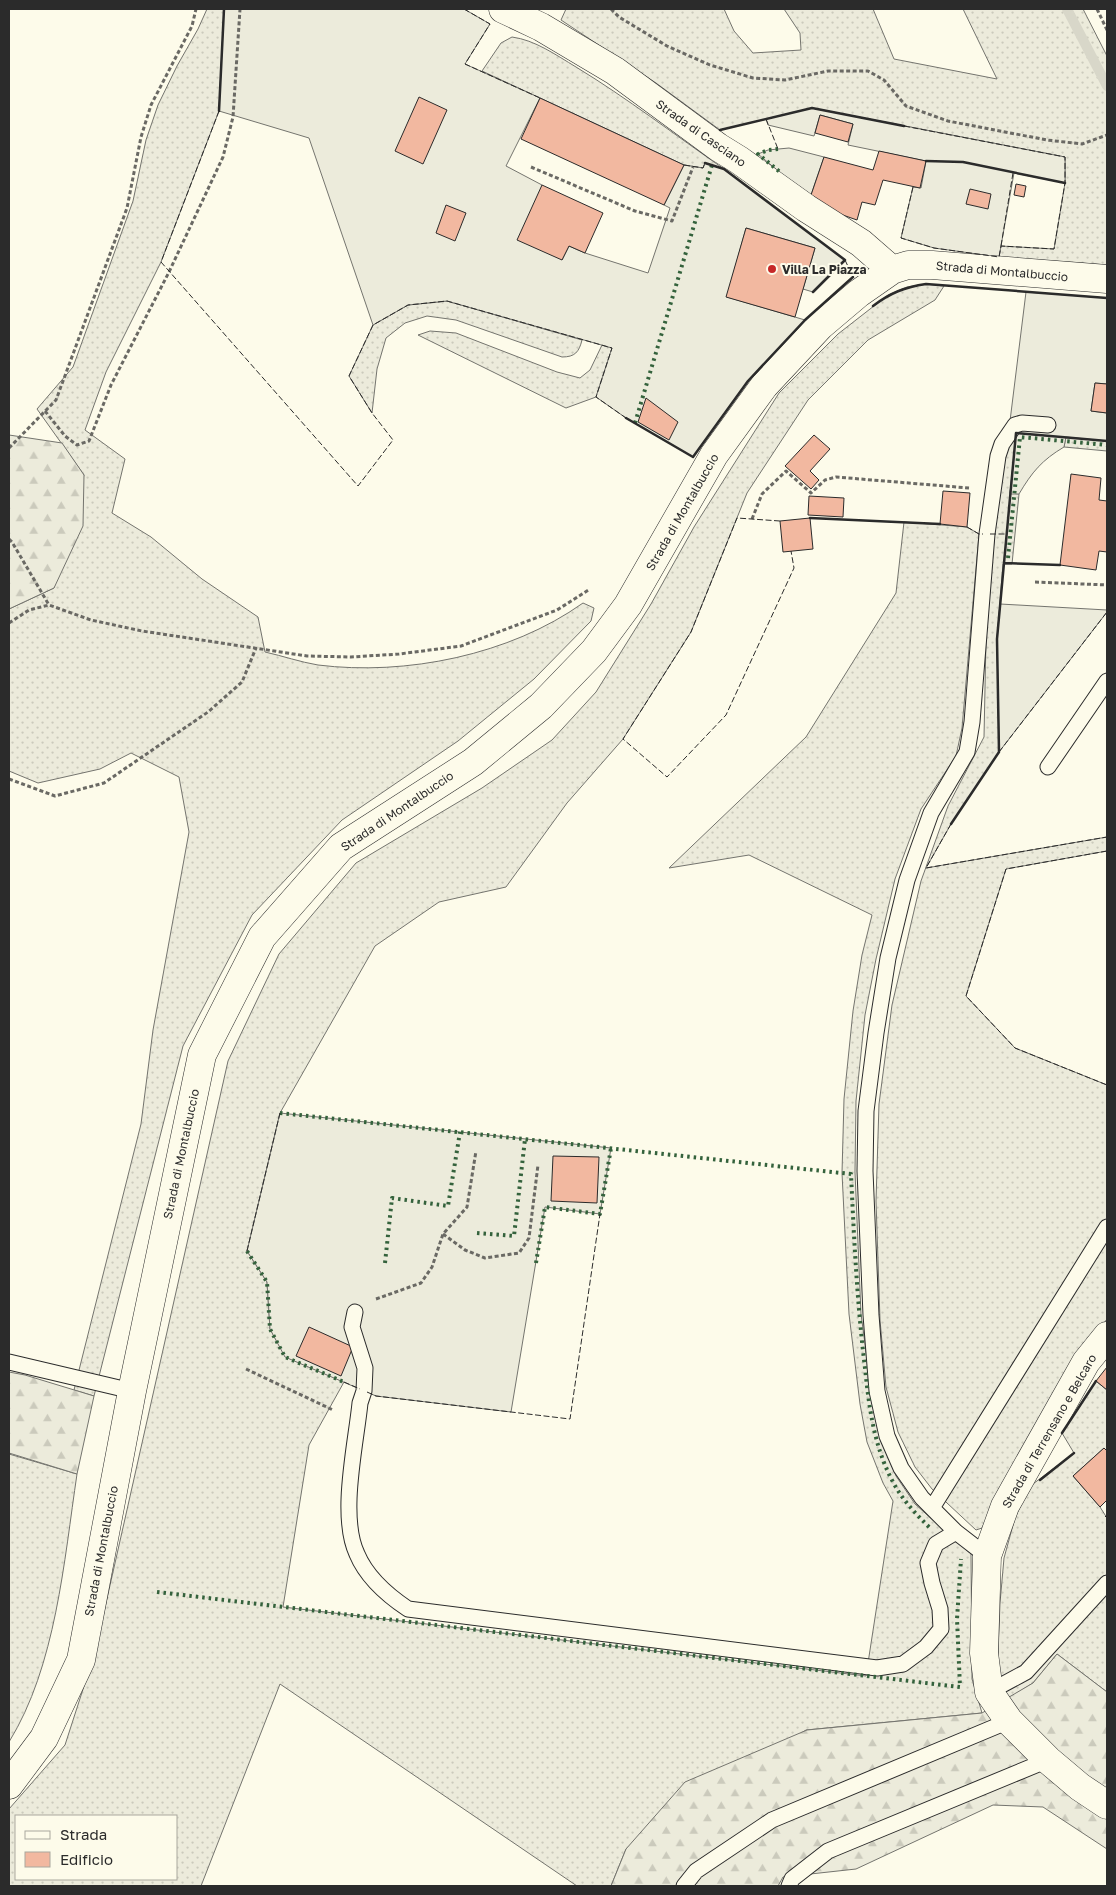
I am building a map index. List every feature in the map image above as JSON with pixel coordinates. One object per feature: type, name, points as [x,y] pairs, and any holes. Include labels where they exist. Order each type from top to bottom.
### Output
[{"type":"street","name":"Strada di Casciano","points":[[503,9],[541,28],[599,62],[718,147],[870,250],[892,270]]},
{"type":"street","name":"Strada di Montalbuccio","points":[[9,1785],[44,1738],[80,1660],[132,1391],[202,1054],[262,937],[341,847],[473,762],[541,706],[594,651],[628,605],[714,455],[764,386],[820,326],[866,288],[892,270],[908,265],[932,265],[1107,279]]},
{"type":"street","name":"Strada di Terrensano e Belcaro","points":[[1107,1336],[1086,1362],[1005,1506],[987,1556],[984,1652],[989,1692],[1009,1721],[1048,1760],[1080,1787],[1107,1805]]},
{"type":"lane","points":[[987,1556],[956,1532],[922,1498],[901,1468],[887,1436],[877,1391],[871,1315],[865,1171],[866,1111],[888,958],[907,880],[931,814],[968,752],[992,491],[998,456],[1002,444],[1015,425],[1022,423],[1048,425]]},
{"type":"lane","points":[[1048,767],[1107,681]]},
{"type":"lane","points":[[932,1508],[1107,1227]]},
{"type":"lane","points":[[355,1312],[352,1326],[365,1368],[364,1391],[360,1403],[350,1494],[349,1525],[356,1554],[372,1579],[389,1596],[408,1608],[877,1668],[903,1664],[926,1647],[940,1629],[940,1609],[928,1563],[936,1544],[956,1532]]},
{"type":"lane","points":[[9,1362],[132,1391]]},
{"type":"lane","points":[[989,1692],[1026,1672],[1107,1583]]},
{"type":"lane","points":[[684,1886],[696,1871],[772,1820],[1009,1721]]},
{"type":"lane","points":[[789,1886],[792,1879],[828,1851],[1048,1760]]},
{"type":"path","points":[[9,448],[56,400],[127,208],[141,137],[151,105],[192,26],[196,9]]},
{"type":"path","points":[[45,411],[65,436],[77,445],[90,441],[111,386],[169,272],[223,156],[233,117],[240,9]]},
{"type":"path","points":[[610,9],[667,46],[710,64],[753,78],[785,80],[828,71],[868,71],[884,80],[906,106],[948,121],[1047,140],[1082,144],[1107,135]]},
{"type":"path","points":[[1097,9],[1107,30]]},
{"type":"path","points":[[531,166],[635,211],[672,221],[695,163],[704,157],[739,160]]},
{"type":"path","points":[[752,519],[762,494],[786,470],[811,493],[825,480],[836,477],[992,491]]},
{"type":"path","points":[[9,539],[49,605]]},
{"type":"path","points":[[1035,582],[1107,585]]},
{"type":"path","points":[[9,623],[29,610],[49,605],[91,620],[142,631],[307,656],[351,657],[399,654],[461,646],[557,610],[590,589]]},
{"type":"path","points":[[9,779],[55,796],[104,783],[208,712],[242,682],[256,648]]},
{"type":"path","points":[[355,1312],[364,1302],[421,1283],[432,1267],[443,1234],[467,1207],[476,1151]]},
{"type":"path","points":[[443,1234],[465,1250],[485,1258],[518,1253],[529,1238],[538,1165]]},
{"type":"path","points":[[246,1369],[358,1422]]},
{"type":"green space","points":[[207,9],[224,9],[219,111],[161,262],[106,372],[85,430],[125,459],[112,513],[151,537],[202,579],[258,617],[265,652],[311,664],[352,668],[386,667],[456,658],[523,636],[554,621],[583,603],[594,608],[591,621],[534,679],[458,741],[342,820],[252,915],[183,1046],[94,1396],[74,1390],[141,1124],[153,1030],[189,832],[179,777],[131,753],[100,769],[38,783],[9,771],[9,609],[54,588],[84,475],[37,409],[73,367],[133,201],[146,140],[158,105]]},
{"type":"green space","points":[[224,9],[464,9],[490,24],[465,64],[540,98],[506,166],[542,185],[562,260],[569,246],[648,273],[670,208],[664,205],[684,165],[703,168],[705,163],[724,169],[845,260],[813,292],[803,289],[815,248],[746,228],[727,297],[805,320],[748,381],[693,457],[626,418],[596,397],[612,348],[447,301],[408,305],[373,325],[309,138],[219,111]]},
{"type":"green space","points":[[566,9],[724,9],[734,31],[753,53],[801,50],[800,33],[784,9],[873,9],[894,59],[997,79],[963,9],[1083,9],[1107,56],[1107,265],[999,257],[1001,246],[1054,249],[1065,183],[1065,157],[812,108],[720,130],[656,83],[561,20]]},
{"type":"green space","points":[[512,37],[529,41],[576,67],[724,169],[705,163],[703,168],[684,165],[482,71],[501,43]]},
{"type":"green space","points":[[812,108],[1065,157],[1065,183],[1014,173],[999,257],[934,248],[901,238],[913,187],[921,188],[926,161],[848,145],[853,124],[820,115],[814,136],[768,125],[766,119]]},
{"type":"green space","points":[[789,148],[824,157],[810,198],[758,154],[768,150]]},
{"type":"green space","points":[[926,284],[944,286],[935,300],[868,340],[808,400],[747,493],[691,632],[623,739],[567,803],[506,887],[439,902],[375,946],[280,1113],[247,1251],[267,1282],[270,1329],[285,1356],[344,1382],[309,1445],[283,1607],[866,1676],[893,1501],[883,1483],[867,1442],[860,1404],[849,1314],[842,1173],[844,1099],[853,1011],[862,955],[872,915],[749,855],[669,868],[806,737],[896,593],[904,522],[967,527],[979,534],[962,728],[956,756],[921,809],[895,879],[865,1015],[856,1101],[855,1172],[861,1314],[872,1396],[881,1438],[896,1476],[915,1504],[971,1554],[972,1679],[982,1713],[806,1730],[626,1849],[611,1886],[577,1886],[280,1684],[201,1886],[9,1886],[9,1809],[65,1745],[95,1652],[228,1061],[279,954],[356,863],[482,788],[552,740],[596,692],[651,604],[694,527],[779,393],[838,334],[888,295],[907,287]]},
{"type":"green space","points":[[1026,292],[1107,298],[1107,384],[1095,383],[1091,411],[1107,413],[1107,441],[1066,437],[1064,447],[1038,467],[1019,494],[1010,494],[1016,433],[1010,421]]},
{"type":"green space","points":[[447,301],[582,340],[581,344],[578,351],[573,355],[562,357],[456,320],[427,316],[405,323],[386,338],[377,369],[372,413],[349,376],[373,325],[408,305]]},
{"type":"green space","points":[[430,331],[456,333],[557,372],[580,378],[590,370],[602,345],[612,348],[596,397],[566,408],[418,335]]},
{"type":"green space","points":[[9,435],[62,443],[84,475],[83,526],[54,588],[9,609]]},
{"type":"green space","points":[[1066,437],[1107,441],[1107,451],[1064,447]]},
{"type":"green space","points":[[1016,438],[1010,493],[1019,494],[1012,564],[1003,564],[997,639],[999,752],[951,824],[926,868],[1107,837],[1107,851],[1006,869],[966,996],[1015,1048],[1107,1085],[1107,1319],[1079,1356],[1018,1456],[982,1528],[976,1530],[932,1489],[915,1467],[898,1432],[886,1387],[880,1320],[876,1201],[879,1104],[892,1005],[921,881],[948,806],[984,737],[986,639],[999,479],[1008,447]]},
{"type":"green space","points":[[1000,604],[1107,610],[1107,612],[999,752],[997,639]]},
{"type":"green space","points":[[280,1113],[611,1148],[600,1214],[545,1207],[511,1412],[376,1396],[285,1357],[270,1329],[267,1282],[247,1251]]},
{"type":"green space","points":[[9,1372],[94,1396],[77,1474],[9,1453]]},
{"type":"green space","points":[[1096,1381],[1107,1390],[1107,1451],[1104,1448],[1073,1476],[1107,1518],[1107,1692],[1057,1654],[1033,1683],[1006,1700],[1000,1681],[998,1655],[1000,1603],[1004,1558],[1015,1518],[1029,1487],[1074,1453],[1062,1433]]},
{"type":"green space","points":[[9,1454],[77,1474],[62,1577],[48,1647],[38,1680],[25,1712],[9,1742]]},
{"type":"green space","points":[[1057,1654],[1107,1692],[1107,1849],[1043,1807],[993,1805],[856,1869],[783,1877],[778,1886],[611,1886],[626,1849],[685,1782],[807,1730],[982,1713],[1033,1683]]},
{"type":"building","points":[[419,97],[447,110],[423,164],[395,151]]},
{"type":"building","points":[[540,98],[684,165],[664,205],[521,139]]},
{"type":"building","points":[[820,115],[853,124],[848,142],[815,133]]},
{"type":"building","points":[[879,151],[926,161],[920,188],[883,180],[875,205],[862,202],[857,220],[837,213],[810,198],[824,157],[873,170]]},
{"type":"building","points":[[1016,184],[1026,186],[1024,197],[1014,195]]},
{"type":"building","points":[[542,185],[603,213],[585,253],[569,246],[562,260],[517,240]]},
{"type":"building","points":[[970,189],[991,194],[988,209],[966,204]]},
{"type":"building","points":[[446,205],[466,213],[455,241],[436,233]]},
{"type":"building","name":"Villa La Piazza","points":[[746,228],[815,248],[795,317],[726,297]]},
{"type":"building","points":[[1095,383],[1107,384],[1107,413],[1091,411]]},
{"type":"building","points":[[646,398],[678,422],[669,440],[638,422]]},
{"type":"building","points":[[814,435],[830,449],[810,471],[819,480],[811,489],[785,466]]},
{"type":"building","points":[[1071,474],[1101,478],[1099,500],[1107,501],[1107,552],[1099,551],[1096,570],[1060,565]]},
{"type":"building","points":[[943,491],[970,493],[967,527],[940,524]]},
{"type":"building","points":[[809,496],[844,498],[843,517],[808,515]]},
{"type":"building","points":[[810,518],[813,549],[783,552],[780,521]]},
{"type":"building","points":[[553,1156],[599,1157],[597,1203],[551,1201]]},
{"type":"building","points":[[309,1327],[353,1347],[341,1376],[296,1356]]},
{"type":"building","points":[[1107,1367],[1107,1390],[1096,1381]]},
{"type":"building","points":[[1104,1448],[1107,1451],[1107,1500],[1100,1507],[1073,1476]]},
{"type":"waterway","points":[[1067,9],[1107,86]]},
{"type":"hedge","points":[[778,149],[758,154],[780,172]]},
{"type":"hedge","points":[[635,423],[712,165]]},
{"type":"hedge","points":[[1008,558],[1020,437],[1107,445]]},
{"type":"hedge","points":[[280,1113],[851,1174],[860,1319],[873,1426],[881,1455],[893,1482],[905,1501],[931,1529]]},
{"type":"hedge","points":[[385,1263],[392,1198],[448,1206],[460,1132]]},
{"type":"hedge","points":[[477,1233],[514,1236],[525,1139]]},
{"type":"hedge","points":[[536,1263],[545,1207],[600,1214],[611,1148]]},
{"type":"hedge","points":[[247,1251],[267,1282],[270,1329],[285,1357],[344,1382]]},
{"type":"hedge","points":[[157,1592],[960,1687],[957,1619],[961,1559]]},
{"type":"fence","points":[[464,9],[490,24],[465,64],[540,98]]},
{"type":"fence","points":[[219,111],[161,262],[358,486],[393,440],[372,413],[349,376],[373,325],[408,305],[447,301],[612,348],[596,397],[626,418]]},
{"type":"fence","points":[[766,119],[778,149]]},
{"type":"fence","points":[[904,126],[1065,157],[1065,183],[1054,249],[1001,246],[999,257],[934,248],[901,238],[913,187]]},
{"type":"fence","points":[[684,165],[703,168],[705,163]]},
{"type":"fence","points":[[1001,246],[1013,173]]},
{"type":"fence","points":[[845,260],[853,277]]},
{"type":"fence","points":[[780,521],[737,518],[691,632],[623,739],[667,777],[726,715],[794,568],[791,551]]},
{"type":"fence","points":[[967,527],[979,534],[983,534]]},
{"type":"fence","points":[[990,534],[1007,534]]},
{"type":"fence","points":[[999,752],[1107,612]]},
{"type":"fence","points":[[951,824],[926,868],[1107,837]]},
{"type":"fence","points":[[1107,851],[1006,869],[966,996],[1015,1048],[1107,1085]]},
{"type":"fence","points":[[247,1251],[280,1113]]},
{"type":"fence","points":[[367,1392],[376,1396],[570,1419],[600,1214]]},
{"type":"fence","points":[[344,1382],[360,1389]]},
{"type":"wall","points":[[219,111],[224,9]]},
{"type":"wall","points":[[720,130],[812,108],[904,126]]},
{"type":"wall","points":[[926,161],[963,162],[1065,183]]},
{"type":"wall","points":[[705,163],[724,169],[845,260],[813,292]]},
{"type":"wall","points":[[626,418],[693,457],[748,381],[805,320],[853,277]]},
{"type":"wall","points":[[873,306],[898,291],[926,284],[1107,298]]},
{"type":"wall","points":[[951,824],[999,752],[997,639],[1016,433],[1107,441]]},
{"type":"wall","points":[[810,518],[940,524]]},
{"type":"wall","points":[[1004,563],[1060,565]]},
{"type":"wall","points":[[1062,1433],[1096,1381]]},
{"type":"wall","points":[[1040,1480],[1074,1453]]},
{"type":"place","name":"Villa La Piazza","points":[[772,269]]}]
